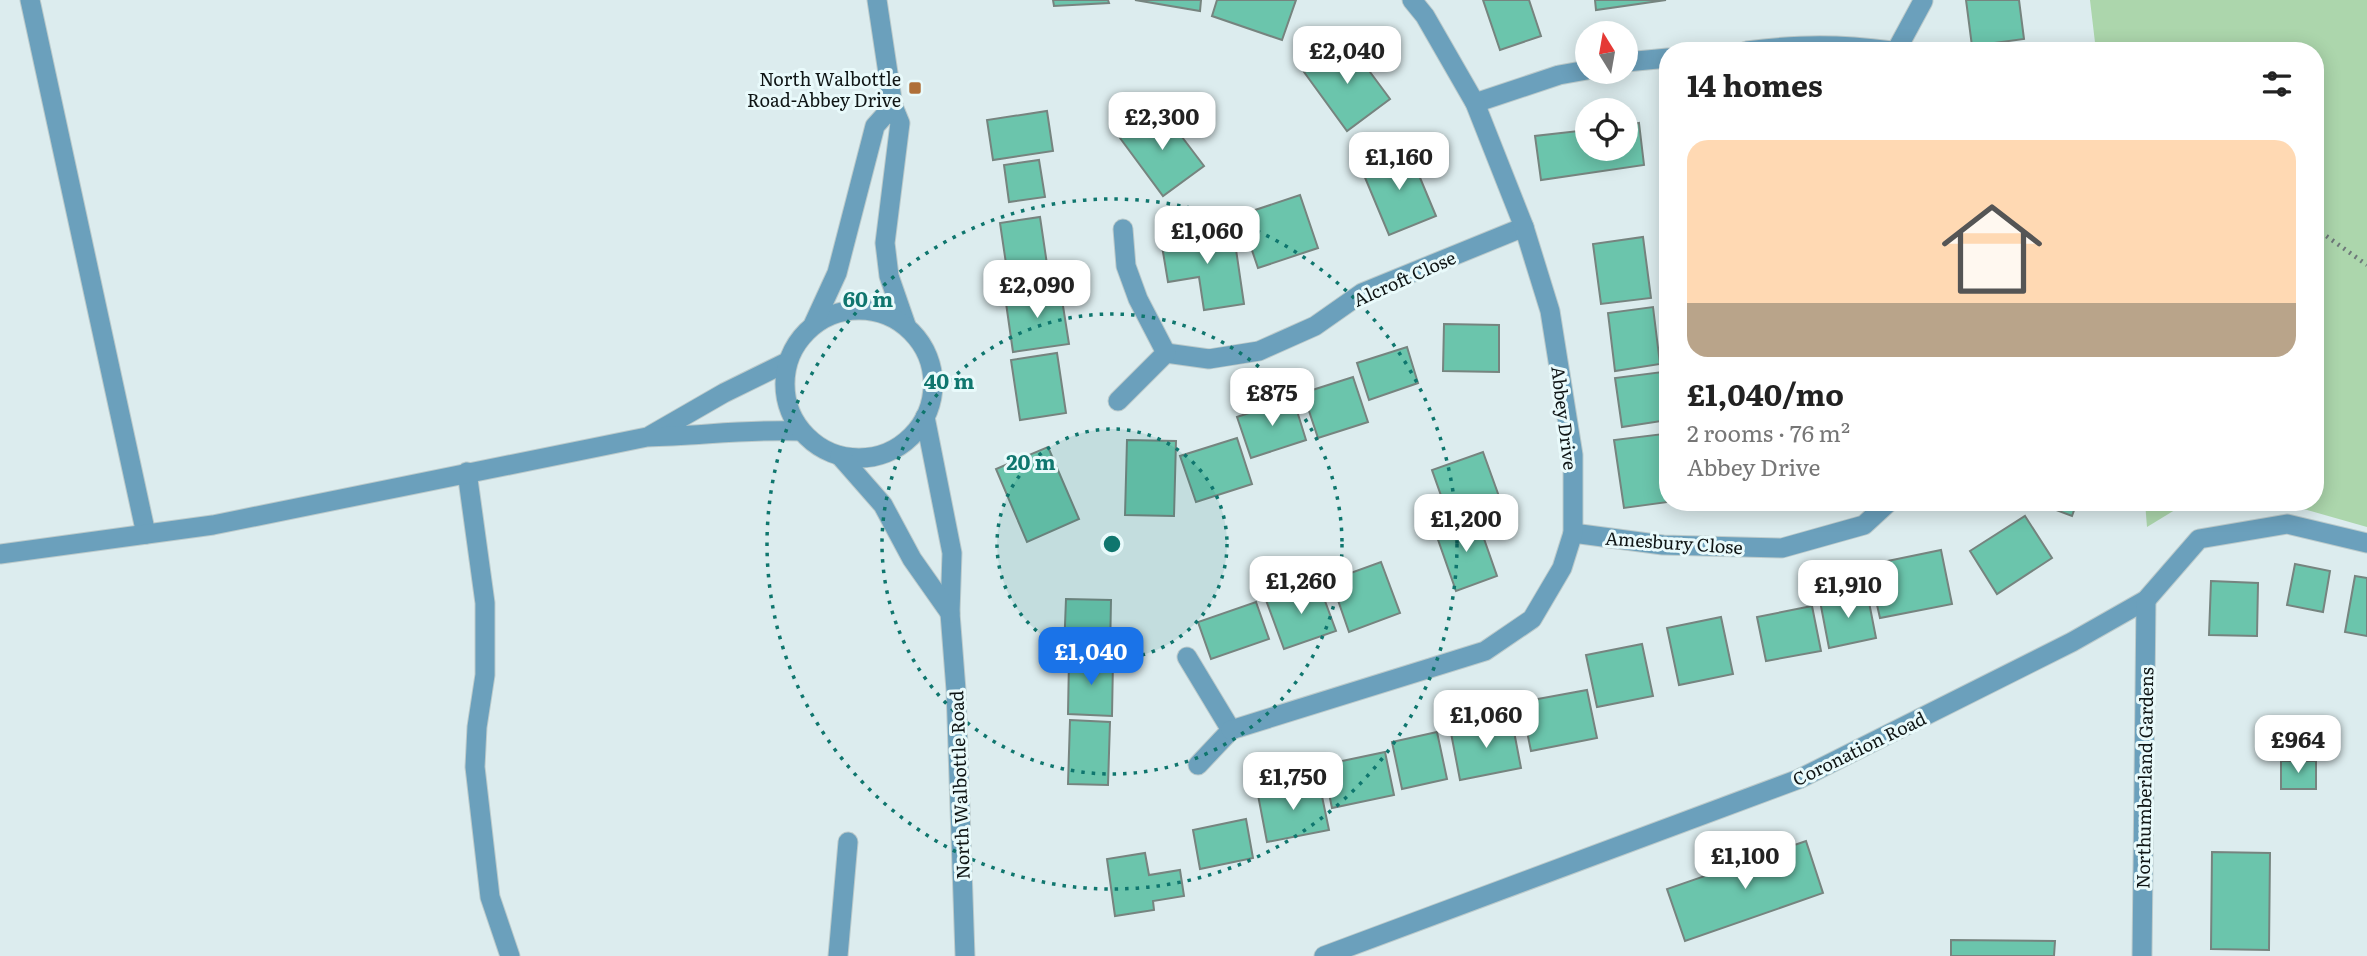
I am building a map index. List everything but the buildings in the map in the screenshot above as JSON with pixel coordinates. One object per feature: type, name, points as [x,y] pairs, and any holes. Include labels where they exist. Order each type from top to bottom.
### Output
[{"type":"street","points":[[30,0],[146,534]]},
{"type":"street","name":"North Walbottle Road","points":[[840,456],[864,458],[888,452],[910,438],[925,417],[933,393],[932,368],[922,344],[905,325],[889,276],[885,243],[900,123],[892,106],[877,0]]},
{"type":"street","name":"Abbey Drive","points":[[1198,765],[1231,730],[1485,651],[1532,619],[1562,568],[1573,533],[1573,455],[1550,311],[1524,227],[1475,103],[1425,16],[1412,0]]},
{"type":"street","points":[[1899,42],[1923,1]]},
{"type":"street","points":[[1638,61],[1659,59]]},
{"type":"street","points":[[1475,103],[1575,72]]},
{"type":"street","points":[[892,106],[876,127],[837,274],[814,323],[797,340],[787,362],[784,386],[788,409],[800,430],[818,447],[840,456],[883,505],[912,559],[950,613]]},
{"type":"street","name":"Alcroft Close","points":[[1166,353],[1209,359],[1259,351],[1315,326],[1362,293],[1524,227]]},
{"type":"street","points":[[1118,401],[1166,353],[1138,299],[1126,266],[1122,229]]},
{"type":"street","points":[[814,323],[836,313],[860,309],[883,313],[905,325]]},
{"type":"street","points":[[647,438],[724,393],[787,362]]},
{"type":"street","name":"North Walbottle Road","points":[[925,417],[952,553],[950,613],[956,691],[965,956]]},
{"type":"street","points":[[0,554],[213,525],[647,438],[766,429],[800,430]]},
{"type":"street","points":[[467,472],[485,603],[485,675],[477,727],[475,767],[490,897],[510,956]]},
{"type":"street","name":"Amesbury Close","points":[[1573,533],[1663,545],[1782,548],[1864,525],[1879,511]]},
{"type":"street","name":"Coronation Road","points":[[1324,956],[1799,779],[2072,642],[2146,600],[2199,539],[2287,524],[2367,543]]},
{"type":"street","name":"Northumberland Gardens","points":[[2142,956],[2146,600]]},
{"type":"street","points":[[1187,657],[1231,730]]},
{"type":"street","points":[[838,956],[848,842]]},
{"type":"path","points":[[2324,234],[2367,265]]},
{"type":"green space","points":[[2090,0],[2367,0],[2367,527],[2311,511],[2324,511],[2324,42],[2095,42]]},
{"type":"green space","points":[[2146,511],[2173,511],[2147,527]]},
{"type":"place","name":"North Walbottle Road-Abbey Drive","points":[[915,88]]}]
